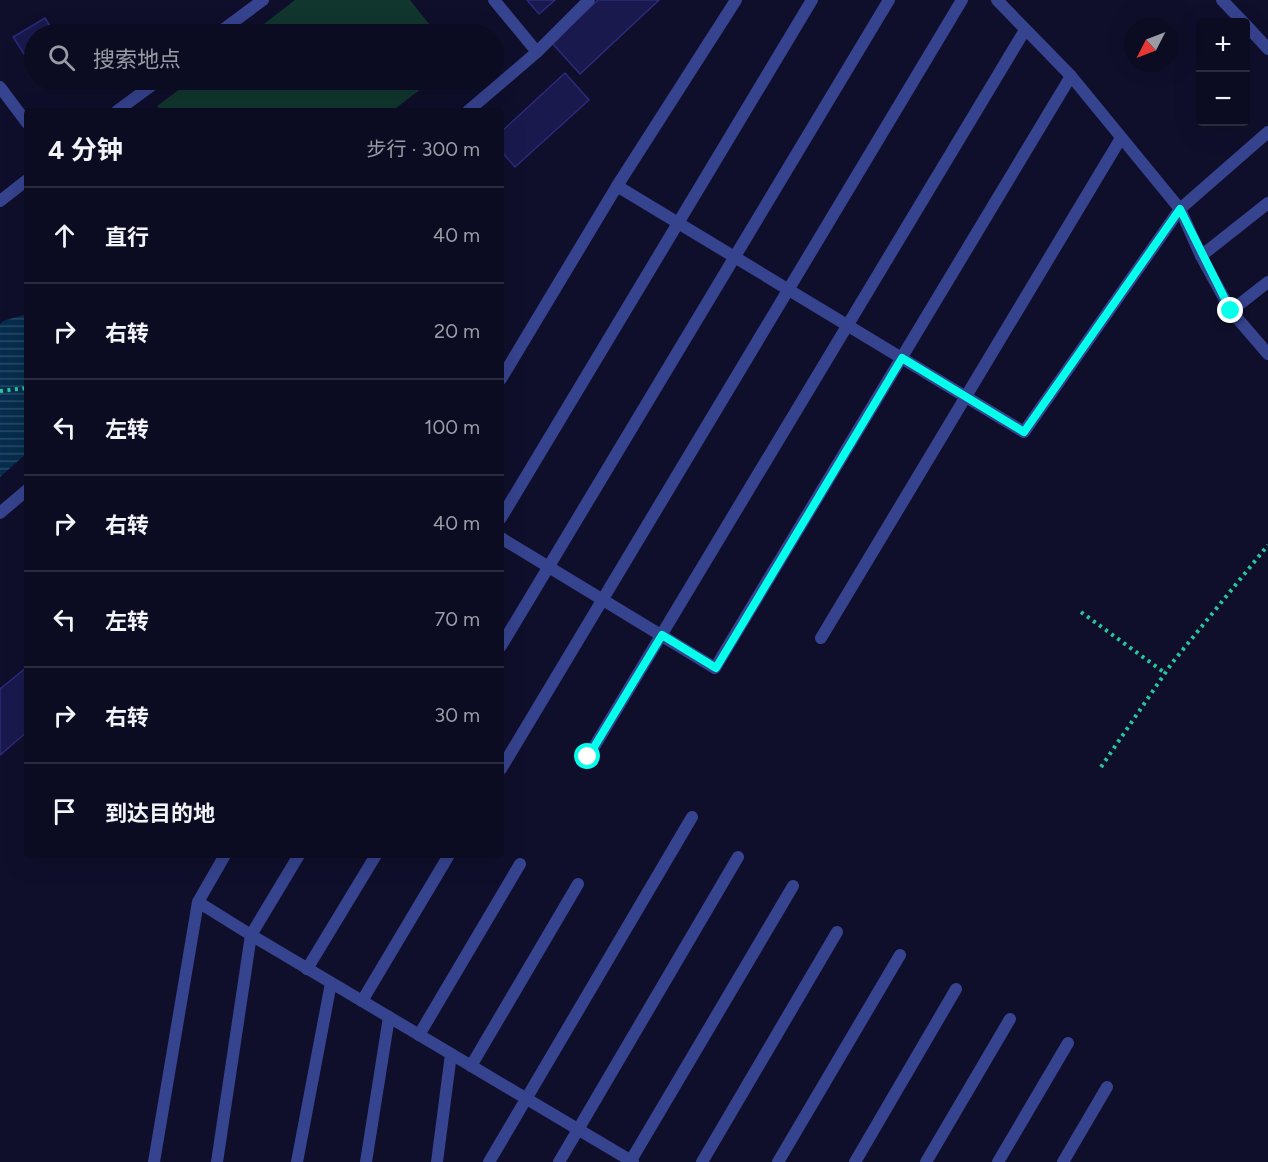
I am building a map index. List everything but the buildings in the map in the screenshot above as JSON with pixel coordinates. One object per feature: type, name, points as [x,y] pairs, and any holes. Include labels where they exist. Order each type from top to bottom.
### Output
[{"type":"street","points":[[231,24],[263,0]]},
{"type":"street","points":[[494,0],[537,52]]},
{"type":"street","points":[[504,80],[537,52],[589,0]]},
{"type":"street","points":[[504,374],[617,186],[736,0]]},
{"type":"street","points":[[504,513],[812,0]]},
{"type":"street","points":[[504,641],[889,0]]},
{"type":"street","points":[[504,764],[962,0]]},
{"type":"street","points":[[997,0],[1071,76],[1180,209],[1231,311],[1268,354]]},
{"type":"street","points":[[1222,0],[1238,18]]},
{"type":"street","points":[[588,757],[1025,30]]},
{"type":"street","points":[[1250,30],[1268,48]]},
{"type":"street","points":[[504,540],[716,668],[1071,76]]},
{"type":"street","points":[[0,87],[24,119]]},
{"type":"street","points":[[121,108],[145,90]]},
{"type":"street","points":[[472,108],[493,90]]},
{"type":"street","points":[[617,186],[1024,432],[1180,209],[1268,132]]},
{"type":"street","points":[[821,638],[1121,138]]},
{"type":"street","points":[[0,201],[24,182]]},
{"type":"street","points":[[1201,255],[1268,203]]},
{"type":"street","points":[[1231,311],[1268,282]]},
{"type":"street","points":[[0,513],[24,493]]},
{"type":"street","points":[[489,1162],[692,817]]},
{"type":"street","points":[[559,1162],[738,857]]},
{"type":"street","points":[[154,1162],[198,902],[223,858]]},
{"type":"street","points":[[217,1162],[251,935],[297,858]]},
{"type":"street","points":[[307,969],[374,858]]},
{"type":"street","points":[[362,1001],[447,858]]},
{"type":"street","points":[[419,1035],[520,864]]},
{"type":"street","points":[[471,1066],[578,884]]},
{"type":"street","points":[[198,902],[632,1162],[793,886]]},
{"type":"street","points":[[702,1162],[837,932]]},
{"type":"street","points":[[778,1162],[900,955]]},
{"type":"street","points":[[297,1162],[331,983]]},
{"type":"street","points":[[855,1162],[956,989]]},
{"type":"street","points":[[366,1162],[389,1017]]},
{"type":"street","points":[[926,1162],[1010,1019]]},
{"type":"street","points":[[998,1162],[1068,1043]]},
{"type":"street","points":[[437,1162],[451,1054]]},
{"type":"street","points":[[1063,1162],[1107,1087]]},
{"type":"path","points":[[0,391],[24,388]]},
{"type":"path","points":[[1101,767],[1165,673],[1268,545]]},
{"type":"path","points":[[1081,612],[1165,673]]},
{"type":"green space","points":[[295,0],[410,0],[429,24],[264,24]]},
{"type":"green space","points":[[179,90],[420,90],[396,108],[159,108],[157,106]]},
{"type":"water","points":[[24,315],[24,456],[0,477],[0,324]]},
{"type":"route","points":[[588,757],[662,635],[716,668],[902,358],[1024,432],[1180,209],[1231,311]]}]
